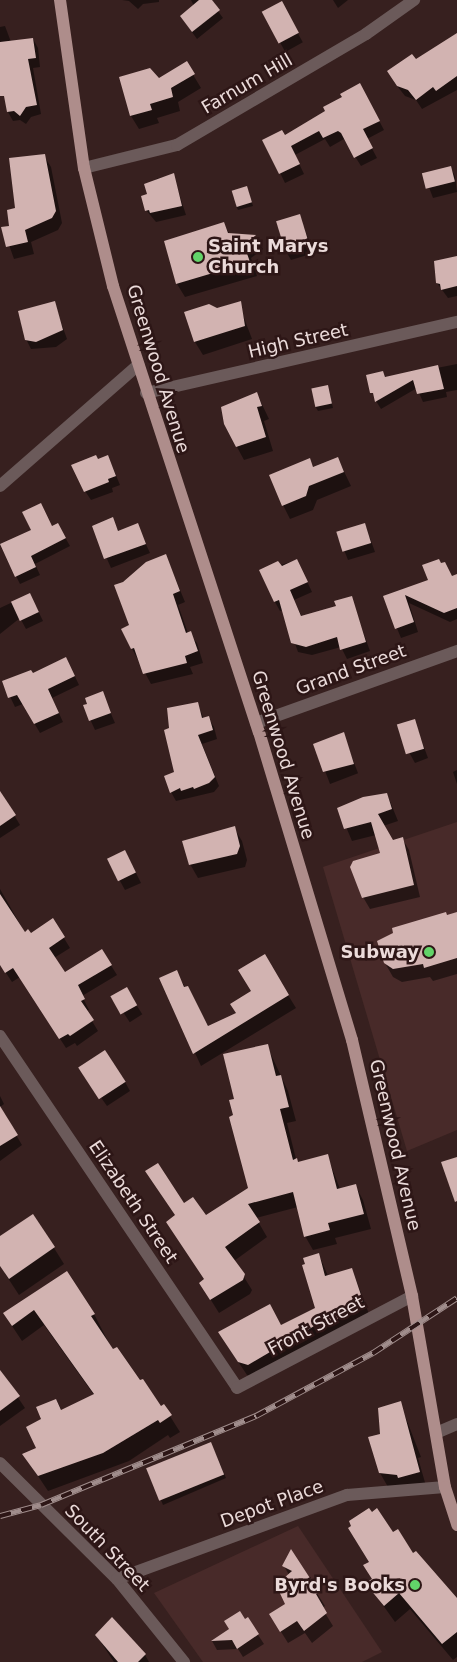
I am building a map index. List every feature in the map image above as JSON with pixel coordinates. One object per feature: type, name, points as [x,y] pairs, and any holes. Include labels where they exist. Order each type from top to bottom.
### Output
[{"type":"main road","name":"Greenwood Avenue","points":[[60,0],[84,168],[113,286],[146,393],[256,723],[352,1040],[412,1296],[444,1487],[457,1525]]},
{"type":"street","name":"Farnum Hill","points":[[84,168],[177,145],[366,34],[414,0]]},
{"type":"street","name":"High Street","points":[[146,393],[457,322]]},
{"type":"street","points":[[0,486],[138,365]]},
{"type":"street","name":"Grand Street","points":[[256,723],[457,651]]},
{"type":"street","name":"Elizabeth Street","points":[[0,1036],[237,1388]]},
{"type":"street","name":"Front Street","points":[[237,1388],[412,1296]]},
{"type":"street","points":[[436,1433],[457,1424]]},
{"type":"street","name":"South Street","points":[[0,1463],[117,1579],[184,1662]]},
{"type":"street","name":"Depot Place","points":[[117,1579],[347,1495],[444,1487]]},
{"type":"shaded area","points":[[457,822],[457,1130],[407,1151],[323,867]]},
{"type":"shaded area","points":[[298,1526],[382,1652],[362,1662],[203,1662],[154,1593]]},
{"type":"building","points":[[199,0],[212,0],[220,10],[192,32],[180,16]]},
{"type":"building","points":[[282,1],[299,33],[279,44],[262,12]]},
{"type":"building","points":[[457,33],[457,76],[436,91],[433,87],[416,100],[408,90],[397,86],[387,71],[412,54],[416,59]]},
{"type":"building","points":[[33,38],[36,58],[28,59],[37,105],[26,107],[20,116],[14,111],[7,112],[4,96],[0,96],[0,42]]},
{"type":"building","points":[[187,61],[195,74],[171,88],[173,97],[150,104],[152,110],[130,116],[119,77],[150,68],[159,78]]},
{"type":"building","points":[[360,83],[380,121],[363,129],[373,148],[354,158],[341,133],[338,131],[323,138],[319,131],[291,146],[300,164],[279,174],[262,140],[282,130],[285,135],[325,111],[323,107],[342,97],[340,94]]},
{"type":"building","points":[[45,154],[56,211],[52,218],[25,230],[28,242],[6,247],[1,227],[9,226],[7,210],[15,208],[9,158]]},
{"type":"building","points":[[451,166],[455,182],[426,189],[422,173]]},
{"type":"building","points":[[174,173],[182,206],[150,213],[149,210],[145,211],[141,196],[147,194],[144,184]]},
{"type":"building","points":[[247,186],[252,202],[237,207],[232,191]]},
{"type":"building","points":[[300,214],[309,243],[285,250],[276,221]]},
{"type":"building","points":[[224,222],[228,233],[256,235],[244,245],[250,262],[176,284],[164,241]]},
{"type":"building","points":[[457,256],[457,286],[441,290],[440,284],[436,283],[434,261]]},
{"type":"building","points":[[55,301],[63,330],[36,342],[25,340],[18,311]]},
{"type":"building","points":[[241,301],[245,326],[194,342],[184,312],[209,304],[217,308]]},
{"type":"building","points":[[438,365],[444,389],[417,394],[413,380],[375,402],[373,393],[370,393],[366,375],[383,371],[385,377]]},
{"type":"building","points":[[328,385],[332,404],[315,407],[311,389]]},
{"type":"building","points":[[257,392],[262,406],[257,407],[266,437],[236,447],[224,424],[221,407]]},
{"type":"building","points":[[96,455],[98,459],[108,455],[116,476],[108,479],[109,482],[84,492],[71,465]]},
{"type":"building","points":[[338,457],[344,472],[309,486],[306,496],[282,506],[269,475],[310,458],[313,467]]},
{"type":"building","points":[[41,503],[52,526],[58,523],[66,538],[31,556],[36,567],[15,577],[0,544],[31,530],[22,512]]},
{"type":"building","points":[[113,517],[118,531],[138,523],[146,544],[104,559],[92,526]]},
{"type":"building","points":[[365,523],[371,543],[342,552],[336,532]]},
{"type":"building","points":[[166,554],[180,591],[173,594],[186,633],[191,631],[198,651],[185,656],[187,663],[143,674],[134,648],[131,649],[121,629],[129,625],[114,585],[123,582],[146,562]]},
{"type":"building","points":[[297,559],[308,582],[290,590],[301,616],[336,606],[334,601],[352,596],[366,642],[340,650],[337,637],[306,647],[291,643],[279,600],[274,602],[259,570],[278,561],[282,566]]},
{"type":"building","points":[[439,559],[441,563],[445,562],[452,576],[457,574],[457,608],[444,613],[405,595],[414,622],[395,629],[383,596],[428,580],[422,565]]},
{"type":"building","points":[[30,593],[39,612],[20,621],[11,602]]},
{"type":"building","points":[[66,657],[75,676],[48,689],[59,713],[34,724],[17,695],[8,698],[2,681],[31,670],[33,673]]},
{"type":"building","points":[[103,691],[111,713],[89,721],[83,705],[87,704],[85,698]]},
{"type":"building","points":[[198,702],[202,718],[209,716],[213,730],[198,735],[215,777],[209,783],[194,789],[193,787],[181,791],[180,788],[170,793],[164,776],[174,772],[164,730],[169,728],[167,708]]},
{"type":"building","points":[[415,719],[424,749],[406,754],[397,725]]},
{"type":"building","points":[[344,732],[354,764],[323,772],[313,744]]},
{"type":"building","points":[[0,791],[16,815],[0,826]]},
{"type":"building","points":[[387,793],[392,809],[378,814],[393,840],[403,837],[414,885],[362,898],[350,867],[353,861],[380,853],[371,822],[344,829],[337,808],[363,797]]},
{"type":"building","points":[[235,826],[240,846],[237,854],[189,865],[182,841]]},
{"type":"building","points":[[125,850],[136,872],[118,881],[107,859]]},
{"type":"building","points":[[0,894],[25,932],[28,929],[31,933],[53,918],[65,937],[49,948],[65,972],[102,949],[112,965],[78,985],[85,999],[81,1001],[94,1020],[70,1036],[68,1034],[59,1039],[13,968],[5,973],[0,965]]},
{"type":"building","points":[[446,912],[447,915],[457,912],[457,958],[424,968],[423,964],[393,969],[384,963],[377,941],[393,933],[392,928]]},
{"type":"building","points":[[265,954],[289,995],[193,1054],[159,978],[177,970],[184,987],[188,986],[208,1026],[236,1013],[230,1004],[251,991],[238,970]]},
{"type":"building","points":[[127,987],[137,1005],[121,1015],[110,996]]},
{"type":"building","points":[[268,1044],[276,1076],[281,1075],[289,1107],[280,1109],[293,1160],[297,1158],[298,1162],[328,1154],[337,1189],[356,1184],[364,1214],[328,1223],[330,1230],[304,1237],[293,1192],[248,1204],[260,1222],[225,1247],[245,1274],[243,1280],[210,1300],[199,1283],[204,1279],[166,1222],[175,1215],[145,1171],[158,1163],[184,1203],[193,1197],[206,1215],[248,1188],[229,1117],[233,1115],[229,1100],[234,1099],[223,1054]]},
{"type":"building","points":[[105,1050],[126,1082],[99,1099],[78,1067]]},
{"type":"building","points":[[0,1106],[18,1135],[0,1146]]},
{"type":"building","points":[[457,1157],[457,1201],[455,1202],[441,1162]]},
{"type":"building","points":[[33,1214],[55,1247],[9,1279],[0,1266],[0,1236]]},
{"type":"building","points":[[319,1253],[325,1276],[352,1268],[363,1301],[339,1315],[337,1321],[321,1322],[248,1365],[238,1362],[218,1332],[270,1304],[281,1325],[315,1308],[302,1265],[305,1264],[303,1258]]},
{"type":"building","points":[[67,1271],[95,1314],[91,1316],[113,1349],[117,1347],[140,1380],[143,1379],[161,1406],[164,1404],[172,1415],[160,1423],[158,1420],[103,1453],[38,1476],[22,1454],[36,1448],[26,1427],[41,1419],[36,1407],[56,1399],[61,1410],[94,1394],[34,1310],[12,1326],[3,1313]]},
{"type":"building","points":[[0,1370],[20,1396],[0,1411]]},
{"type":"building","points":[[401,1401],[420,1472],[398,1478],[397,1475],[379,1473],[368,1437],[380,1434],[378,1408]]},
{"type":"building","points":[[211,1442],[224,1474],[159,1501],[146,1468]]},
{"type":"building","points":[[369,1508],[372,1512],[377,1508],[393,1532],[398,1529],[413,1553],[416,1551],[457,1598],[457,1632],[442,1644],[399,1593],[384,1606],[365,1583],[372,1579],[363,1565],[369,1562],[348,1528],[351,1526],[349,1521]]},
{"type":"building","points":[[291,1549],[319,1592],[316,1594],[327,1613],[304,1631],[297,1621],[280,1632],[269,1614],[285,1604],[276,1585],[292,1571],[282,1566]]},
{"type":"building","points":[[240,1611],[245,1619],[248,1617],[259,1634],[237,1649],[232,1640],[211,1641],[229,1629],[224,1621]]},
{"type":"building","points":[[112,1617],[146,1654],[138,1662],[118,1662],[95,1635]]},
{"type":"railway","points":[[0,1516],[41,1505],[256,1416],[373,1353],[457,1298]]},
{"type":"place","name":"Saint Marys Church","points":[[198,257]]},
{"type":"place","name":"Subway","points":[[429,952]]},
{"type":"place","name":"Byrd's Books","points":[[415,1585]]}]
